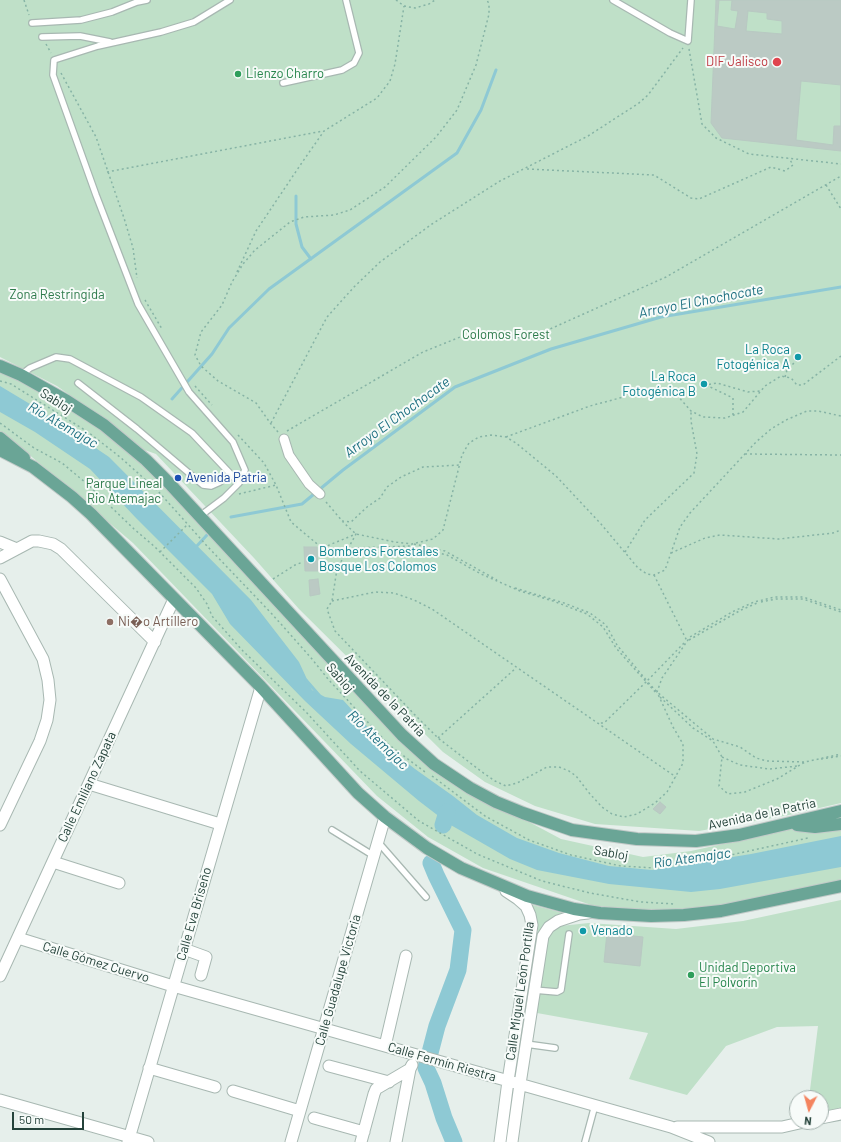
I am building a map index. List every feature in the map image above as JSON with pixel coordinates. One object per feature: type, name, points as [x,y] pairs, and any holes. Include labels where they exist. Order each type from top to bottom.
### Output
[{"type":"main road","name":"Avenida de la Patria","points":[[0,366],[21,375],[67,401],[104,425],[146,460],[170,483],[402,735],[434,764],[470,788],[496,802],[572,830],[637,839],[696,841],[739,835],[841,811]]},
{"type":"main road","points":[[1,379],[21,375]]},
{"type":"main road","points":[[0,438],[21,454],[33,468]]},
{"type":"main road","points":[[0,450],[33,468],[72,497],[91,514],[261,687],[358,793],[385,817],[427,848],[462,868],[527,896],[574,909],[651,916],[684,915],[721,911],[750,906],[841,885]]},
{"type":"main road","points":[[790,824],[815,827],[841,824]]},
{"type":"street","points":[[282,437],[290,455],[309,484],[320,494]]},
{"type":"street","points":[[0,558],[32,541],[53,544],[60,549],[155,642]]},
{"type":"street","points":[[0,542],[17,549]]},
{"type":"street","points":[[0,579],[43,659],[48,680],[50,700],[47,720],[40,741],[0,825]]},
{"type":"street","name":"Calle Emiliano Zapata","points":[[0,976],[174,599]]},
{"type":"street","name":"Calle Eva Briseño","points":[[128,1139],[261,687]]},
{"type":"street","points":[[89,784],[220,824]]},
{"type":"street","name":"Calle Guadalupe Victoria","points":[[291,1142],[385,817]]},
{"type":"street","points":[[53,862],[119,883]]},
{"type":"street","name":"Calle Miguel León Portilla","points":[[492,882],[526,906],[532,925],[500,1142]]},
{"type":"street","name":"Calle Miguel León Portilla","points":[[512,1142],[543,936],[549,927],[558,921],[579,914],[600,912]]},
{"type":"street","name":"Calle Gómez Cuervo","points":[[18,938],[173,986]]},
{"type":"street","points":[[528,947],[540,949]]},
{"type":"street","points":[[184,949],[207,953],[201,975]]},
{"type":"street","points":[[385,1046],[406,956]]},
{"type":"street","name":"Calle Fermín Riestra","points":[[173,986],[671,1127],[709,1142]]},
{"type":"street","points":[[396,1142],[410,1069],[417,1056]]},
{"type":"street","points":[[329,1066],[388,1082]]},
{"type":"street","points":[[149,1068],[215,1087]]},
{"type":"street","points":[[314,1118],[362,1137],[376,1089],[410,1069]]},
{"type":"street","points":[[233,1091],[300,1111]]},
{"type":"street","points":[[0,1100],[128,1139],[148,1142]]},
{"type":"street","points":[[829,1116],[841,1114]]},
{"type":"street","points":[[671,1127],[782,1127],[789,1125]]},
{"type":"lane","points":[[32,23],[82,20],[147,0]]},
{"type":"lane","points":[[200,516],[224,498],[239,483],[245,470],[233,442],[189,392],[138,304],[96,195],[53,75],[54,60],[98,46],[161,32],[194,22],[230,0]]},
{"type":"lane","points":[[283,83],[342,70],[354,63],[359,53],[346,0]]},
{"type":"lane","points":[[613,0],[664,30],[688,41],[691,0]]},
{"type":"lane","points":[[42,37],[80,36],[112,43]]},
{"type":"lane","points":[[21,375],[30,368],[56,358],[70,359],[141,397],[192,433],[239,483]]},
{"type":"lane","points":[[78,383],[137,429],[203,485],[211,486],[231,475]]},
{"type":"lane","points":[[332,830],[374,856]]},
{"type":"lane","points":[[378,842],[426,897]]},
{"type":"lane","points":[[534,990],[557,992],[561,990],[569,934]]},
{"type":"lane","points":[[526,1044],[556,1048]]},
{"type":"lane","points":[[585,1142],[595,1105]]},
{"type":"path","points":[[24,0],[32,23]]},
{"type":"path","points":[[396,0],[404,6],[415,8],[429,4],[435,0]]},
{"type":"path","points":[[232,282],[243,264],[255,250],[290,222],[302,218],[334,215],[350,210],[385,187],[436,137],[457,110],[476,65],[489,14],[489,4],[487,0]]},
{"type":"path","points":[[107,172],[324,131],[377,98],[390,81],[395,64],[404,6]]},
{"type":"path","points":[[42,37],[96,137],[133,248],[137,281]]},
{"type":"path","points":[[688,41],[702,124],[716,138],[749,154],[841,164]]},
{"type":"path","points":[[271,424],[327,317],[354,287],[380,262],[432,224],[500,181],[588,136],[638,103],[648,95],[688,41]]},
{"type":"path","points":[[324,131],[256,230],[222,305],[201,332],[195,355],[201,366],[218,381],[256,403],[282,437],[423,352],[465,335],[530,338],[666,277],[841,176]]},
{"type":"path","points":[[525,168],[654,175],[691,198],[698,199],[771,167],[785,171],[794,165],[789,158]]},
{"type":"path","points":[[826,185],[841,209]]},
{"type":"path","points":[[143,296],[164,333]]},
{"type":"path","points":[[506,437],[590,406],[657,388],[676,395],[691,411],[703,416],[725,418],[743,412],[765,386],[781,376],[791,378],[797,385],[803,385],[841,356]]},
{"type":"path","points":[[786,377],[787,370],[797,360]]},
{"type":"path","name":"Sabloj","points":[[1,379],[38,400],[88,432],[120,457],[158,491],[207,546],[272,614],[328,679],[388,744],[485,816],[529,840],[571,855],[621,866],[655,868],[708,860],[808,838]]},
{"type":"path","points":[[733,415],[733,398],[706,385],[716,383],[748,392],[760,391]]},
{"type":"path","points":[[193,384],[213,407]]},
{"type":"path","points":[[625,552],[644,520],[694,473],[697,454],[691,421],[691,411]]},
{"type":"path","points":[[412,544],[433,539],[443,530],[462,455],[469,443],[479,437],[491,435],[506,437],[516,443],[556,476],[601,524],[638,568],[647,574],[654,575],[665,570],[680,527],[690,513],[744,454],[771,429],[806,411],[818,411],[841,416]]},
{"type":"path","points":[[0,423],[34,448],[62,463],[160,552],[196,588],[207,604],[212,616],[243,651],[301,707],[360,770],[419,821],[478,854],[542,881],[590,893],[640,902],[680,904]]},
{"type":"path","points":[[236,433],[264,463],[276,485],[290,522],[322,548],[356,534]]},
{"type":"path","points":[[744,454],[841,455]]},
{"type":"path","points":[[342,521],[350,522],[380,498],[387,487],[400,476],[423,467],[460,465]]},
{"type":"path","points":[[224,498],[257,491],[276,485]]},
{"type":"path","points":[[320,494],[342,521],[356,534],[445,551],[484,574],[512,587],[564,603],[590,613],[606,625],[617,646],[658,695],[693,728],[713,741],[722,757],[719,786],[728,794],[745,792],[777,779],[805,762]]},
{"type":"path","points":[[160,552],[188,524]]},
{"type":"path","points":[[671,553],[705,538],[720,535],[779,539],[833,533],[841,530]]},
{"type":"path","points":[[356,534],[337,569],[332,601],[327,609],[334,631],[438,738],[482,772],[495,781],[506,786],[516,783],[547,767],[559,767],[576,776],[602,807],[612,814],[624,817],[637,814],[655,803],[668,792],[683,763],[683,744],[657,692],[662,678],[687,641]]},
{"type":"path","points":[[319,557],[348,550],[411,546],[447,555],[481,574],[520,591],[553,601],[587,614],[603,628],[616,648],[657,692],[713,739],[740,747],[756,758],[767,762],[805,762],[841,755]]},
{"type":"path","points":[[264,586],[276,576],[295,564],[303,562]]},
{"type":"path","points":[[654,575],[687,641]]},
{"type":"path","points":[[332,601],[375,592],[394,593],[414,600],[432,609],[676,777]]},
{"type":"path","points":[[597,723],[604,723],[647,682],[690,637],[732,612],[754,602],[775,597],[804,597],[841,611]]},
{"type":"path","points":[[438,738],[516,667]]},
{"type":"path","points":[[722,757],[740,765],[769,769],[799,766]]},
{"type":"green space","name":"Colomos Forest","points":[[0,0],[841,0],[841,803],[789,815],[699,831],[595,824],[535,806],[485,782],[443,752],[299,609],[254,558],[156,454],[142,449],[57,386],[0,357]]},
{"type":"green space","name":"Parque Lineal Rio Atemajac","points":[[0,373],[26,382],[98,427],[147,467],[458,784],[561,839],[643,857],[691,851],[841,817],[841,881],[766,898],[685,912],[594,906],[483,868],[428,837],[377,796],[133,543],[26,452],[0,432]]},
{"type":"green space","name":"Unidad Deportiva El Polvorín","points":[[841,900],[841,1108],[829,1110],[829,1090],[810,1090],[818,1026],[777,1027],[726,1046],[687,1095],[629,1079],[648,1033],[537,1013],[546,937],[560,926],[589,923],[676,929],[743,921]]},
{"type":"green space","points":[[529,904],[563,913],[544,925],[536,947],[538,925]]},
{"type":"water","points":[[0,386],[35,407],[109,457],[251,600],[299,662],[312,690],[325,697],[343,700],[382,743],[477,815],[517,838],[559,853],[609,866],[652,870],[751,854],[841,836],[841,867],[720,889],[691,892],[609,884],[537,870],[510,859],[449,824],[351,744],[305,701],[230,624],[212,594],[136,518],[90,469],[35,432],[0,412]]},
{"type":"building","name":"DIF Jalisco","points":[[716,0],[841,0],[841,151],[722,138],[711,123]]},
{"type":"building","points":[[719,0],[732,0],[731,10],[738,11],[735,29],[717,26]]},
{"type":"building","points":[[748,11],[767,13],[767,19],[782,21],[782,34],[746,31]]},
{"type":"building","points":[[801,81],[841,85],[841,126],[834,126],[833,145],[796,140]]},
{"type":"building","name":"Bomberos Forestales Bosque Los Colomos","points":[[304,547],[317,547],[318,571],[305,571]]},
{"type":"building","points":[[318,579],[320,594],[310,596],[309,580]]},
{"type":"building","points":[[660,802],[666,807],[660,814],[653,809]]},
{"type":"building","points":[[607,933],[643,937],[640,966],[604,962]]},
{"type":"waterway","points":[[172,399],[212,354],[229,328],[269,289],[457,153],[481,110],[496,70]]},
{"type":"waterway","points":[[296,196],[296,224],[302,247],[311,259]]},
{"type":"waterway","name":"Arroyo El Chochocate","points":[[231,517],[302,504],[343,470],[455,387],[551,349],[661,317],[841,287]]},
{"type":"waterway","points":[[195,548],[207,535]]},
{"type":"waterway","name":"Río Atemajac","points":[[306,680],[319,695]]},
{"type":"waterway","points":[[443,825],[447,812]]},
{"type":"waterway","points":[[431,863],[463,930],[458,970],[437,1026],[426,1068],[433,1083],[444,1118],[454,1142]]},
{"type":"place","name":"DIF Jalisco","points":[[777,62]]},
{"type":"place","name":"Lienzo Charro","points":[[238,74]]},
{"type":"place","name":"La Roca Fotogénica A","points":[[798,357]]},
{"type":"place","name":"La Roca Fotogénica B","points":[[704,384]]},
{"type":"place","name":"Avenida Patria","points":[[178,478]]},
{"type":"place","name":"Bomberos Forestales Bosque Los Colomos","points":[[311,559]]},
{"type":"place","name":"Ni�o Artillero","points":[[110,622]]},
{"type":"place","name":"Venado","points":[[583,931]]},
{"type":"place","name":"Unidad Deportiva El Polvorín","points":[[691,975]]},
{"type":"park label","name":"Zona Restringida","points":[[57,295]]}]
